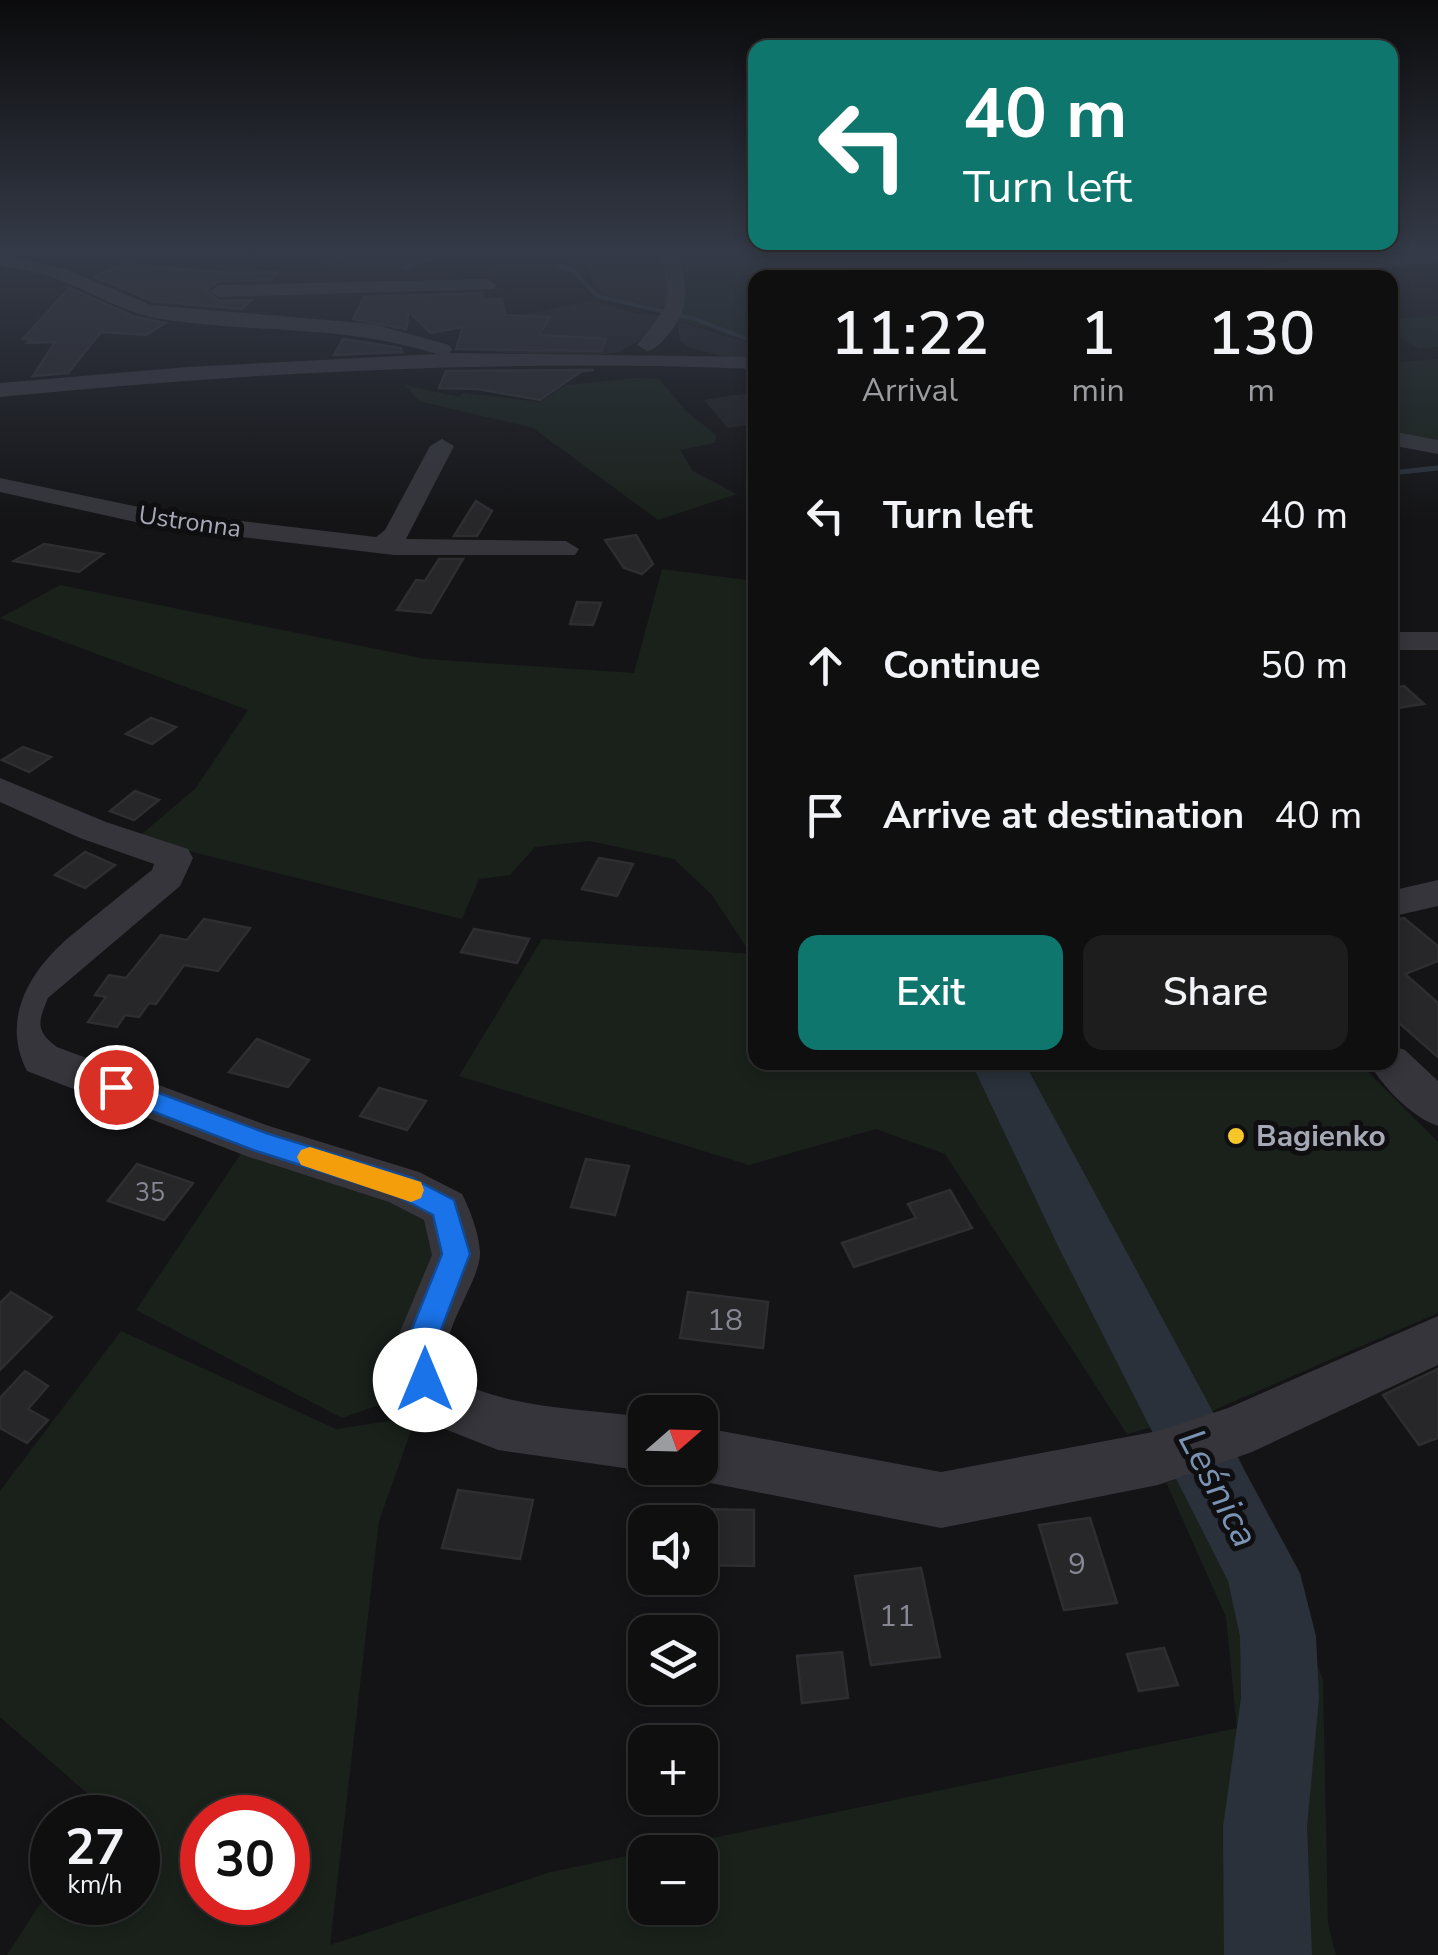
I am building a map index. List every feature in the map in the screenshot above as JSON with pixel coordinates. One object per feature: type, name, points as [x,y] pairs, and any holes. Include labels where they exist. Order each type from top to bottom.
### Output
[{"type":"street","points":[[412,339],[442,348],[452,360]]},
{"type":"street","points":[[0,390],[280,364],[601,360],[667,339]]},
{"type":"street","points":[[668,339],[704,360],[748,369]]},
{"type":"street","points":[[669,339],[748,368]]},
{"type":"street","points":[[1398,439],[1438,446]]},
{"type":"street","points":[[382,545],[396,535],[442,446]]},
{"type":"street","name":"Ustronna","points":[[0,485],[158,519],[382,545],[566,549]]},
{"type":"street","points":[[1398,641],[1438,641]]},
{"type":"street","points":[[0,789],[93,830],[175,858],[167,877],[30,990],[17,1024],[23,1044],[42,1059],[262,1143],[403,1186],[445,1208],[456,1254],[418,1351],[425,1380],[441,1402],[498,1423],[628,1442]]},
{"type":"street","points":[[1398,902],[1438,894]]},
{"type":"street","points":[[1398,1069],[1434,1100]]},
{"type":"street","points":[[718,1457],[942,1500],[1158,1458],[1233,1433],[1438,1340]]},
{"type":"shaded area","points":[[507,339],[641,339],[620,352],[584,357],[494,352],[501,350]]},
{"type":"shaded area","points":[[737,339],[748,342],[748,358],[722,356],[680,341]]},
{"type":"shaded area","points":[[1403,339],[1438,339],[1438,347],[1419,349]]},
{"type":"shaded area","points":[[1438,359],[1438,443],[1398,436],[1398,362]]},
{"type":"shaded area","points":[[659,379],[686,411],[716,435],[715,443],[680,450],[693,471],[737,494],[658,520],[533,428],[419,401],[405,385],[459,397],[463,393],[540,402],[566,385]]},
{"type":"shaded area","points":[[748,393],[748,425],[728,428],[704,400]]},
{"type":"shaded area","points":[[662,569],[748,580],[748,949],[712,895],[674,859],[589,841],[535,847],[510,875],[479,879],[462,919],[137,838],[195,789],[248,710],[0,618],[60,585],[426,659],[634,673]]},
{"type":"shaded area","points":[[542,939],[748,954],[748,1070],[1366,1070],[1438,1142],[1438,1313],[1214,1410],[1127,1434],[945,1154],[876,1129],[749,1165],[459,1076]]},
{"type":"shaded area","points":[[246,1146],[420,1206],[439,1239],[408,1395],[342,1418],[136,1310]]},
{"type":"shaded area","points":[[121,1331],[336,1429],[416,1417],[379,1521],[330,1945],[551,1872],[628,1856],[628,1925],[718,1925],[718,1837],[1237,1728],[1226,1617],[1162,1473],[1238,1454],[1323,1680],[1328,1924],[1336,1955],[7,1955],[30,1920],[30,1925],[160,1925],[160,1795],[89,1795],[0,1717],[0,1491]]},
{"type":"building","points":[[31,339],[95,339],[68,373],[33,376],[55,342],[27,343]]},
{"type":"building","points":[[343,339],[401,348],[402,352],[334,355]]},
{"type":"building","points":[[459,339],[606,339],[601,351],[456,349]]},
{"type":"building","points":[[594,370],[582,371],[540,400],[478,389],[439,388],[446,371]]},
{"type":"building","points":[[476,501],[492,511],[477,536],[454,536]]},
{"type":"building","points":[[636,535],[653,564],[642,574],[624,568],[605,540]]},
{"type":"building","points":[[44,544],[103,554],[79,572],[14,561]]},
{"type":"building","points":[[439,559],[463,559],[431,613],[397,610],[416,580],[425,581]]},
{"type":"building","points":[[577,602],[601,603],[593,625],[570,624]]},
{"type":"building","points":[[1404,686],[1424,704],[1398,708],[1398,687]]},
{"type":"building","points":[[151,718],[176,727],[152,744],[126,734]]},
{"type":"building","points":[[23,747],[51,757],[29,772],[2,760]]},
{"type":"building","points":[[135,791],[159,800],[134,820],[110,811]]},
{"type":"building","points":[[85,852],[115,865],[85,888],[55,875]]},
{"type":"building","points":[[599,858],[633,864],[617,896],[582,889]]},
{"type":"building","points":[[1404,918],[1438,946],[1438,961],[1405,974],[1438,1003],[1438,1057],[1398,1022],[1398,919]]},
{"type":"building","points":[[204,919],[250,928],[218,971],[184,965],[156,1004],[149,1003],[139,1017],[125,1015],[117,1027],[88,1022],[106,997],[95,995],[109,975],[126,978],[161,935],[187,940]]},
{"type":"building","points":[[474,929],[529,939],[517,963],[461,952]]},
{"type":"building","points":[[257,1039],[309,1060],[288,1087],[229,1072]]},
{"type":"building","points":[[379,1088],[426,1101],[407,1130],[360,1116]]},
{"type":"building","points":[[586,1159],[629,1166],[615,1215],[571,1207]]},
{"type":"building","points":[[137,1164],[193,1183],[164,1220],[108,1201]]},
{"type":"building","points":[[950,1190],[972,1228],[854,1267],[842,1243],[916,1218],[908,1204]]},
{"type":"building","points":[[11,1292],[52,1317],[0,1370],[0,1303]]},
{"type":"building","points":[[688,1292],[768,1302],[763,1348],[680,1338]]},
{"type":"building","points":[[1438,1369],[1438,1438],[1419,1445],[1383,1395]]},
{"type":"building","points":[[25,1371],[48,1386],[28,1409],[48,1420],[27,1443],[0,1428],[0,1398]]},
{"type":"building","points":[[458,1490],[533,1500],[520,1559],[442,1548]]},
{"type":"building","points":[[718,1509],[754,1510],[754,1566],[718,1565]]},
{"type":"building","points":[[1090,1518],[1117,1603],[1064,1610],[1039,1525]]},
{"type":"building","points":[[921,1568],[940,1657],[871,1665],[855,1576]]},
{"type":"building","points":[[1164,1648],[1178,1685],[1139,1691],[1127,1654]]},
{"type":"building","points":[[842,1652],[848,1698],[802,1703],[797,1656]]},
{"type":"waterway","points":[[1398,472],[1438,468]]},
{"type":"waterway","name":"Leśnica","points":[[1001,1070],[1079,1228],[1263,1573],[1278,1636],[1280,1698],[1265,1827],[1268,1955]]},
{"type":"slow traffic","points":[[310,1157],[411,1190]]},
{"type":"place","name":"Bagienko","points":[[1236,1136]]},
{"type":"route","points":[[116,1087],[262,1143],[403,1186],[445,1208],[456,1254],[418,1351],[425,1380]]}]
